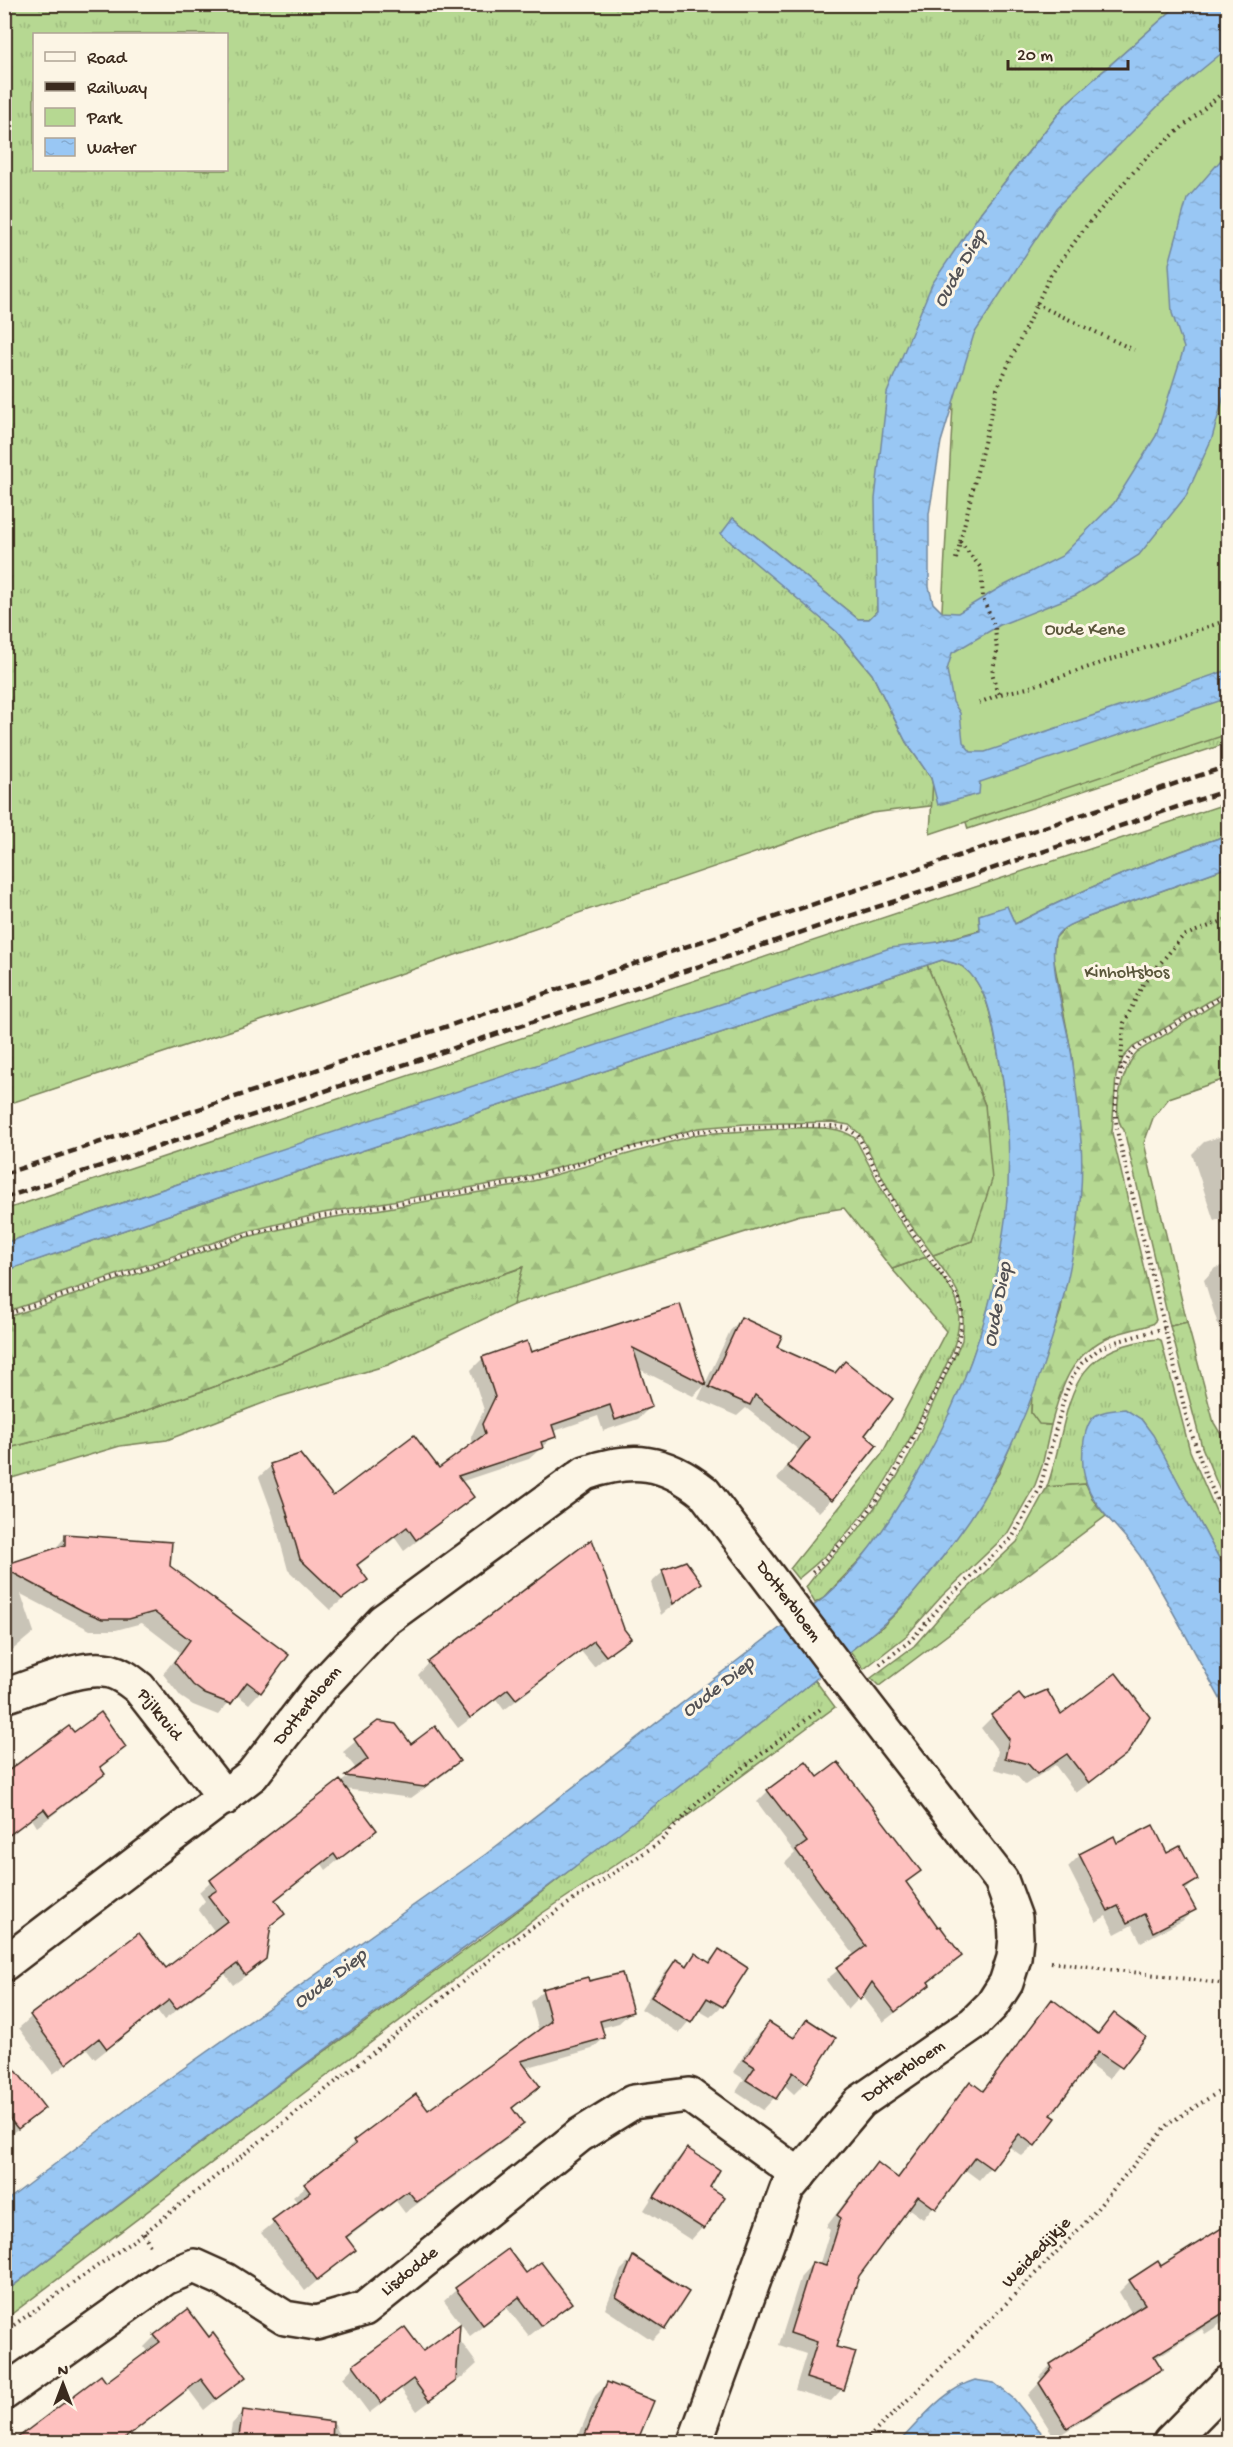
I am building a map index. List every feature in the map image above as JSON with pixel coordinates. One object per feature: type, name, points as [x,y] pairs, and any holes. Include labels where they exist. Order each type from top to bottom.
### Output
[{"type":"street","name":"Dotterbloem","points":[[4,1964],[225,1798],[252,1775],[319,1689],[383,1621],[585,1473],[608,1466],[635,1463],[672,1470],[687,1478],[704,1492],[1001,1880],[1015,1918],[1014,1958],[992,2005],[974,2024],[860,2102],[787,2189],[695,2442]]},
{"type":"street","name":"Pijlkruid","points":[[4,1696],[79,1672],[110,1671],[124,1676],[139,1688],[225,1798]]},
{"type":"street","name":"Lisdodde","points":[[4,2393],[165,2278],[194,2266],[225,2280],[285,2319],[316,2322],[364,2309],[580,2135],[633,2102],[689,2095],[799,2175]]},
{"type":"street","points":[[1170,2442],[1228,2383]]},
{"type":"path","points":[[956,559],[997,389],[1050,276],[1081,233],[1137,168],[1228,88]]},
{"type":"path","points":[[1036,304],[1134,350]]},
{"type":"path","points":[[960,542],[981,568],[983,599],[995,627],[997,652],[992,672],[1000,694]]},
{"type":"path","points":[[979,703],[1000,694],[1027,688],[1228,620]]},
{"type":"path","points":[[1228,919],[1183,936],[1143,984],[1124,1023],[1115,1109],[1118,1131],[1196,1449],[1228,1525]]},
{"type":"path","points":[[1119,1077],[1126,1060],[1135,1049],[1228,993]]},
{"type":"path","points":[[4,1315],[246,1235],[323,1216],[514,1183],[698,1131],[794,1125],[847,1128],[858,1136],[897,1210],[959,1299],[962,1308],[961,1328],[955,1353],[892,1479],[864,1518],[831,1555],[784,1595]]},
{"type":"path","points":[[4,2332],[144,2233],[523,1934],[660,1842],[700,1800],[910,1641],[946,1600],[1012,1539],[1040,1488],[1065,1395],[1073,1375],[1082,1363],[1099,1348],[1134,1335],[1165,1328]]},
{"type":"path","points":[[1014,1958],[1228,1984]]},
{"type":"path","name":"Weidedijkje","points":[[864,2442],[979,2331],[1085,2223],[1168,2124],[1228,2086]]},
{"type":"green space","points":[[4,5],[1178,5],[1067,103],[981,212],[877,574],[877,611],[869,619],[858,619],[733,518],[788,589],[837,632],[872,674],[906,742],[931,778],[938,805],[872,813],[312,1004],[5,1105]]},
{"type":"green space","name":"Oude Kene","points":[[1228,21],[1228,734],[930,834],[961,255]]},
{"type":"green space","points":[[1228,698],[1228,743],[968,829],[959,799]]},
{"type":"green space","points":[[1228,803],[1228,835],[1120,875],[1015,924],[1007,907],[979,915],[980,930],[213,1172],[5,1243],[4,1210]]},
{"type":"green space","name":"Kinholtsbos","points":[[1228,867],[1228,990],[1133,1047],[1123,1058],[1116,1076],[1112,1133],[1156,1320],[1152,1324],[1111,1336],[1086,1352],[1077,1362],[1064,1385],[1051,1425],[1039,1424],[1031,1413],[1032,1394],[1061,1310],[1081,1146],[1072,1056],[1053,956],[1055,938],[1067,926],[1088,917]]},
{"type":"green space","points":[[942,960],[963,967],[979,985],[991,1018],[1001,1069],[1008,1118],[1009,1184],[1005,1230],[996,1278],[983,1327],[966,1376],[923,1469],[897,1511],[870,1548],[824,1598],[815,1603],[806,1587],[858,1530],[895,1480],[908,1458],[962,1340],[963,1313],[958,1294],[933,1255],[972,1241],[985,1105],[927,965]]},
{"type":"green space","points":[[927,965],[985,1105],[992,1180],[972,1241],[933,1255],[899,1209],[860,1134],[849,1125],[832,1122],[745,1124],[698,1128],[514,1180],[323,1213],[245,1232],[5,1312],[4,1271],[221,1197]]},
{"type":"green space","points":[[1228,996],[1228,1078],[1169,1098],[1153,1118],[1144,1143],[1187,1322],[1170,1326],[1124,1130],[1120,1123],[1118,1102],[1120,1090],[1127,1068],[1137,1052]]},
{"type":"green space","points":[[794,1128],[834,1129],[855,1138],[894,1212],[926,1257],[892,1269],[844,1208],[800,1215],[513,1305],[523,1267],[390,1313],[281,1362],[208,1389],[127,1417],[5,1449],[5,1318],[247,1237],[324,1219],[515,1186],[699,1134]]},
{"type":"green space","points":[[926,1257],[949,1287],[958,1306],[958,1328],[949,1359],[908,1443],[879,1492],[843,1537],[798,1579],[790,1569],[882,1454],[946,1331],[892,1269]]},
{"type":"green space","points":[[524,1267],[513,1305],[388,1365],[279,1397],[167,1440],[120,1446],[5,1480],[5,1449],[127,1417],[208,1389],[281,1362],[390,1313]]},
{"type":"green space","points":[[1187,1322],[1214,1423],[1228,1446],[1228,1510],[1202,1447],[1170,1326]]},
{"type":"green space","points":[[1161,1340],[1190,1451],[1228,1539],[1228,1575],[1153,1436],[1141,1419],[1083,1446],[1086,1484],[1047,1487],[1067,1410],[1086,1370],[1102,1356],[1126,1345]]},
{"type":"green space","points":[[1032,1394],[1031,1413],[1045,1425],[1051,1425],[1042,1466],[1035,1485],[1007,1534],[942,1596],[906,1636],[864,1669],[850,1651],[882,1627],[902,1607],[943,1556],[999,1473]]},
{"type":"green space","points":[[1086,1484],[1093,1500],[1106,1516],[879,1686],[871,1678],[914,1646],[951,1604],[1017,1542],[1047,1487]]},
{"type":"green space","points":[[815,1680],[835,1707],[682,1820],[541,1914],[5,2319],[5,2292],[260,2098],[490,1932]]},
{"type":"water","name":"Oude Diep","points":[[1178,5],[1228,5],[1228,48],[1162,102],[1056,208],[974,334],[941,442],[929,514],[929,587],[933,603],[942,612],[958,613],[1001,587],[1062,556],[1114,503],[1156,436],[1184,348],[1172,313],[1169,264],[1187,199],[1228,152],[1228,381],[1212,438],[1186,496],[1139,555],[1076,595],[1000,625],[952,653],[947,670],[953,702],[960,713],[963,742],[971,752],[985,752],[1228,670],[1228,698],[980,782],[979,794],[938,805],[931,778],[906,742],[872,674],[837,632],[721,534],[733,518],[858,619],[869,619],[877,611],[875,499],[887,393],[932,284],[981,212],[1067,103]]},
{"type":"water","name":"Oude Diep","points":[[1228,835],[1228,867],[1088,917],[1066,927],[1056,937],[1054,960],[1072,1057],[1081,1142],[1081,1187],[1076,1235],[1066,1286],[1052,1338],[1015,1437],[993,1481],[970,1519],[919,1587],[877,1630],[649,1810],[229,2121],[5,2292],[5,2202],[143,2097],[486,1854],[777,1630],[820,1601],[849,1573],[871,1546],[908,1490],[936,1441],[960,1389],[979,1336],[994,1282],[1004,1227],[1009,1171],[1007,1114],[992,1021],[985,997],[972,976],[963,967],[942,960],[221,1197],[5,1271],[5,1243],[890,948],[938,942],[980,931],[979,915],[1007,906],[1015,924],[1120,875]]},
{"type":"water","points":[[1125,1409],[1141,1419],[1153,1435],[1228,1575],[1228,1713],[1144,1562],[1100,1508],[1085,1479],[1084,1440],[1089,1423],[1092,1418],[1102,1412]]},
{"type":"water","points":[[975,2380],[994,2383],[1014,2399],[1049,2442],[899,2442],[943,2398],[953,2390]]},
{"type":"building","points":[[680,1304],[706,1385],[633,1348],[652,1407],[615,1420],[610,1405],[552,1425],[556,1437],[541,1442],[543,1448],[458,1476],[474,1497],[416,1540],[407,1527],[357,1565],[368,1580],[342,1599],[300,1559],[270,1464],[300,1454],[333,1496],[414,1435],[439,1468],[485,1434],[482,1424],[495,1397],[482,1357],[527,1341],[531,1352]]},
{"type":"building","points":[[741,1317],[782,1336],[777,1347],[835,1373],[845,1361],[893,1399],[865,1435],[877,1445],[832,1501],[787,1466],[809,1438],[755,1395],[750,1405],[709,1387]]},
{"type":"building","points":[[65,1534],[172,1542],[170,1566],[289,1655],[261,1693],[247,1682],[231,1704],[205,1694],[193,1685],[174,1662],[190,1640],[154,1612],[129,1619],[102,1619],[4,1568],[4,1565],[65,1545]]},
{"type":"building","points":[[592,1539],[624,1629],[631,1638],[606,1656],[594,1641],[516,1699],[508,1689],[470,1718],[428,1662]]},
{"type":"building","points":[[686,1561],[702,1583],[673,1604],[662,1570]]},
{"type":"building","points":[[1116,1673],[1150,1717],[1128,1753],[1089,1783],[1067,1754],[1037,1774],[1028,1764],[1005,1758],[1009,1739],[991,1715],[1019,1694],[1024,1700],[1047,1690],[1061,1714]]},
{"type":"building","points":[[101,1712],[126,1747],[100,1767],[105,1774],[49,1816],[44,1809],[4,1839],[4,1774],[69,1726],[74,1732]]},
{"type":"building","points":[[378,1721],[396,1724],[411,1744],[435,1726],[460,1761],[424,1787],[345,1776],[368,1759],[354,1739]]},
{"type":"building","points":[[806,1761],[818,1777],[838,1762],[921,1871],[906,1882],[962,1956],[928,1982],[930,1985],[895,2012],[872,1982],[860,2000],[836,1968],[866,1946],[796,1850],[807,1842],[767,1790]]},
{"type":"building","points":[[340,1780],[377,1830],[338,1860],[334,1854],[275,1900],[285,1914],[271,1925],[266,1959],[245,1975],[237,1964],[176,2009],[169,2000],[107,2049],[99,2038],[66,2064],[30,2015],[139,1933],[166,1968],[227,1921],[208,1896],[217,1890],[210,1880]]},
{"type":"building","points":[[1153,1825],[1167,1853],[1180,1846],[1198,1880],[1184,1888],[1196,1910],[1153,1932],[1144,1914],[1127,1923],[1118,1906],[1108,1911],[1079,1854],[1114,1836],[1117,1843]]},
{"type":"building","points":[[719,1949],[748,1968],[723,2007],[707,1998],[691,2023],[651,1997],[676,1959],[687,1966],[695,1953],[710,1963]]},
{"type":"building","points":[[622,1973],[633,2012],[600,2021],[605,2038],[521,2061],[540,2086],[512,2108],[524,2124],[417,2202],[408,2191],[346,2237],[356,2250],[317,2280],[272,2220],[310,2192],[304,2184],[356,2144],[353,2141],[416,2094],[428,2110],[551,2021],[542,1989],[588,1977],[589,1981]]},
{"type":"building","points":[[1052,1999],[1098,2034],[1114,2013],[1146,2037],[1122,2068],[1098,2052],[1051,2115],[1056,2118],[1035,2146],[1019,2134],[992,2169],[975,2157],[936,2209],[918,2196],[859,2276],[836,2347],[856,2352],[844,2390],[806,2378],[817,2342],[790,2333],[812,2262],[826,2266],[841,2218],[837,2215],[877,2162],[898,2178],[970,2081],[983,2091]]},
{"type":"building","points":[[807,2019],[836,2038],[807,2083],[793,2072],[776,2099],[746,2080],[755,2067],[744,2060],[769,2022],[794,2038]]},
{"type":"building","points":[[4,2055],[45,2108],[18,2129],[4,2112]]},
{"type":"building","points":[[687,2148],[720,2170],[710,2187],[725,2197],[704,2229],[654,2197]]},
{"type":"building","points":[[1228,2224],[1228,2310],[1154,2356],[1162,2369],[1067,2428],[1039,2383],[1052,2368],[1050,2364],[1145,2304],[1129,2280],[1158,2261],[1161,2266]]},
{"type":"building","points":[[508,2249],[526,2273],[541,2262],[572,2303],[541,2326],[519,2297],[483,2325],[455,2288]]},
{"type":"building","points":[[633,2256],[689,2292],[665,2329],[616,2297]]},
{"type":"building","points":[[188,2309],[209,2337],[213,2333],[246,2377],[216,2399],[201,2379],[120,2442],[12,2442],[101,2375],[106,2382],[160,2342],[154,2335]]},
{"type":"building","points":[[460,2324],[456,2381],[429,2401],[413,2379],[381,2403],[353,2365],[405,2327],[423,2351]]},
{"type":"building","points":[[607,2382],[654,2401],[637,2442],[582,2442]]},
{"type":"building","points":[[243,2410],[333,2422],[332,2442],[238,2442]]},
{"type":"railway","points":[[4,1174],[1228,766]]},
{"type":"railway","points":[[4,1198],[1228,790]]}]
